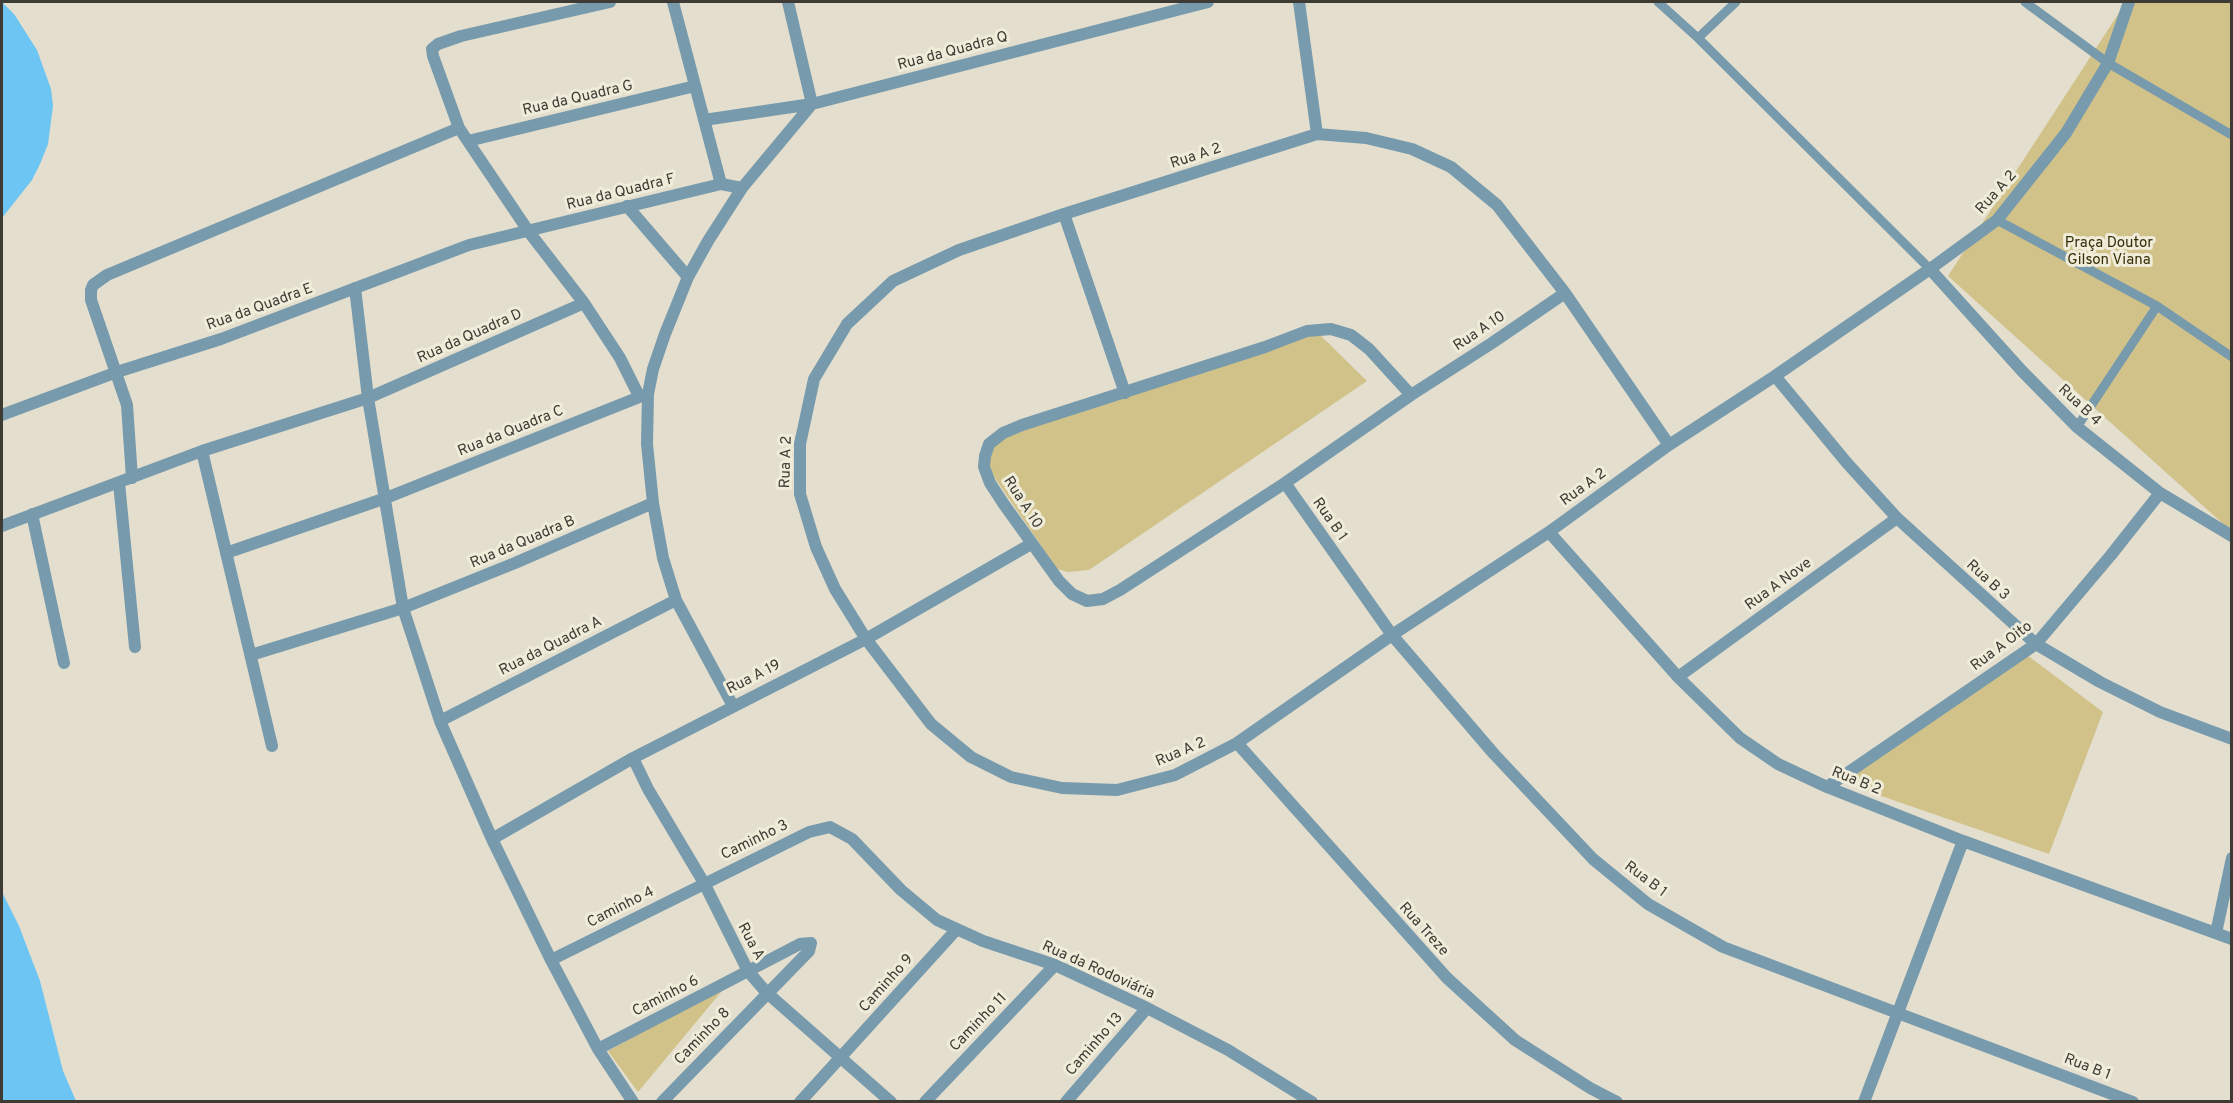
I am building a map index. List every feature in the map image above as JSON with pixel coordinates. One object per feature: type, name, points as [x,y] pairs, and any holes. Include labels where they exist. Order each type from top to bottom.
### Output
[{"type":"street","points":[[610,2],[460,36],[438,44],[432,50],[435,66],[459,128],[529,232],[584,303],[643,395]]},
{"type":"street","points":[[673,2],[721,184],[742,188]]},
{"type":"street","points":[[733,706],[676,600],[663,558],[653,503],[643,395],[688,277],[708,241],[742,188],[812,104],[788,2]]},
{"type":"street","name":"Rua da Quadra Q","points":[[704,120],[812,104],[1208,2]]},
{"type":"street","points":[[1299,2],[1317,134]]},
{"type":"street","name":"Rua A 2","points":[[1669,445],[1564,293],[1497,205],[1451,167],[1412,149],[1366,138],[1317,134],[1064,214],[959,250],[893,281],[847,324],[814,379],[800,444],[800,494],[816,547],[835,590],[866,639],[931,724],[971,757],[1011,777],[1062,788],[1117,790],[1174,775],[1237,743],[1392,635],[1549,532],[1669,445],[1775,376],[1997,220],[2066,133],[2108,63],[2129,2]]},
{"type":"street","name":"Rua da Quadra G","points":[[468,141],[695,86]]},
{"type":"street","points":[[132,478],[127,405],[91,300],[91,290],[99,279],[459,128]]},
{"type":"street","name":"Rua da Quadra F","points":[[529,232],[721,184]]},
{"type":"street","points":[[627,206],[688,277]]},
{"type":"street","points":[[1064,214],[1125,393]]},
{"type":"street","name":"Rua da Quadra E","points":[[2,415],[117,372],[221,339],[469,245],[529,232]]},
{"type":"street","name":"Rua B 4","points":[[1930,269],[2022,371],[2078,427],[2160,493],[2232,536]]},
{"type":"street","points":[[355,288],[368,398],[403,608],[440,721],[492,839],[551,960],[598,1049],[633,1101]]},
{"type":"street","name":"Rua A 10","points":[[1411,395],[1369,349],[1351,335],[1331,329],[1306,331],[1265,347],[1003,433],[989,444],[984,467],[990,483],[1031,544],[1072,594],[1088,601],[1103,599],[1285,483],[1411,395],[1564,293]]},
{"type":"street","name":"Rua da Quadra D","points":[[2,526],[202,451],[368,398],[584,303]]},
{"type":"street","name":"Rua B 3","points":[[1775,376],[1846,463],[1897,518],[2036,644],[2100,682],[2160,712],[2232,739]]},
{"type":"street","name":"Rua da Quadra C","points":[[226,553],[386,498],[643,395]]},
{"type":"street","points":[[202,451],[272,746]]},
{"type":"street","points":[[119,483],[135,646]]},
{"type":"street","name":"Rua B 1","points":[[1285,483],[1392,635],[1494,754],[1593,859],[1648,904],[1723,947],[2133,1101]]},
{"type":"street","name":"Rua A Oito","points":[[1827,787],[2036,644],[2112,555],[2160,493]]},
{"type":"street","name":"Rua da Quadra B","points":[[251,655],[403,608],[515,563],[653,503]]},
{"type":"street","points":[[32,514],[64,663]]},
{"type":"street","name":"Rua A Nove","points":[[1678,677],[1897,518]]},
{"type":"street","name":"Rua B 2","points":[[1549,532],[1678,677],[1740,738],[1778,764],[1827,787],[1963,841],[2232,939]]},
{"type":"street","name":"Rua A 19","points":[[492,839],[633,758],[866,639],[1031,544]]},
{"type":"street","name":"Rua da Quadra A","points":[[440,721],[676,600]]},
{"type":"street","name":"Rua Treze","points":[[1237,743],[1447,978],[1515,1040],[1590,1088],[1617,1101]]},
{"type":"street","name":"Rua A","points":[[633,758],[648,789],[704,883],[748,971],[766,992],[891,1101]]},
{"type":"street","name":"Rua da Rodoviária","points":[[820,828],[830,827],[852,839],[919,906],[937,920],[956,930],[1055,965],[1147,1008],[1228,1050],[1303,1099]]},
{"type":"street","name":"Caminho 3","points":[[704,883],[820,828]]},
{"type":"street","points":[[1864,1101],[1963,841]]},
{"type":"street","points":[[2216,933],[2232,858]]},
{"type":"street","name":"Caminho 4","points":[[551,960],[704,883]]},
{"type":"street","name":"Caminho 9","points":[[800,1101],[956,930]]},
{"type":"street","name":"Caminho 6","points":[[598,1049],[800,944],[811,943]]},
{"type":"street","name":"Caminho 8","points":[[662,1101],[766,992],[809,951],[811,943]]},
{"type":"street","name":"Caminho 11","points":[[925,1101],[1055,965]]},
{"type":"street","name":"Caminho 13","points":[[1066,1101],[1147,1008]]},
{"type":"lane","points":[[1658,2],[1698,38],[1930,269]]},
{"type":"lane","points":[[1698,38],[1736,2]]},
{"type":"lane","points":[[2025,2],[2108,63],[2232,135]]},
{"type":"lane","points":[[1997,220],[2157,306],[2232,357]]},
{"type":"lane","points":[[2078,427],[2157,306]]},
{"type":"green space","name":"Praça Doutor Gilson Viana","points":[[2126,2],[2231,2],[2231,531],[1948,276]]},
{"type":"green space","points":[[1319,334],[1367,381],[1089,570],[1068,572],[1057,569],[988,468],[982,452],[998,436],[1266,343]]},
{"type":"green space","points":[[2027,655],[2103,712],[2049,854],[1838,781]]},
{"type":"green space","points":[[726,986],[638,1092],[608,1051]]},
{"type":"water","points":[[2,2],[14,14],[37,50],[51,89],[53,106],[48,144],[40,164],[32,180],[2,218]]},
{"type":"water","points":[[2,892],[19,926],[40,981],[63,1071],[76,1101],[2,1101]]}]
